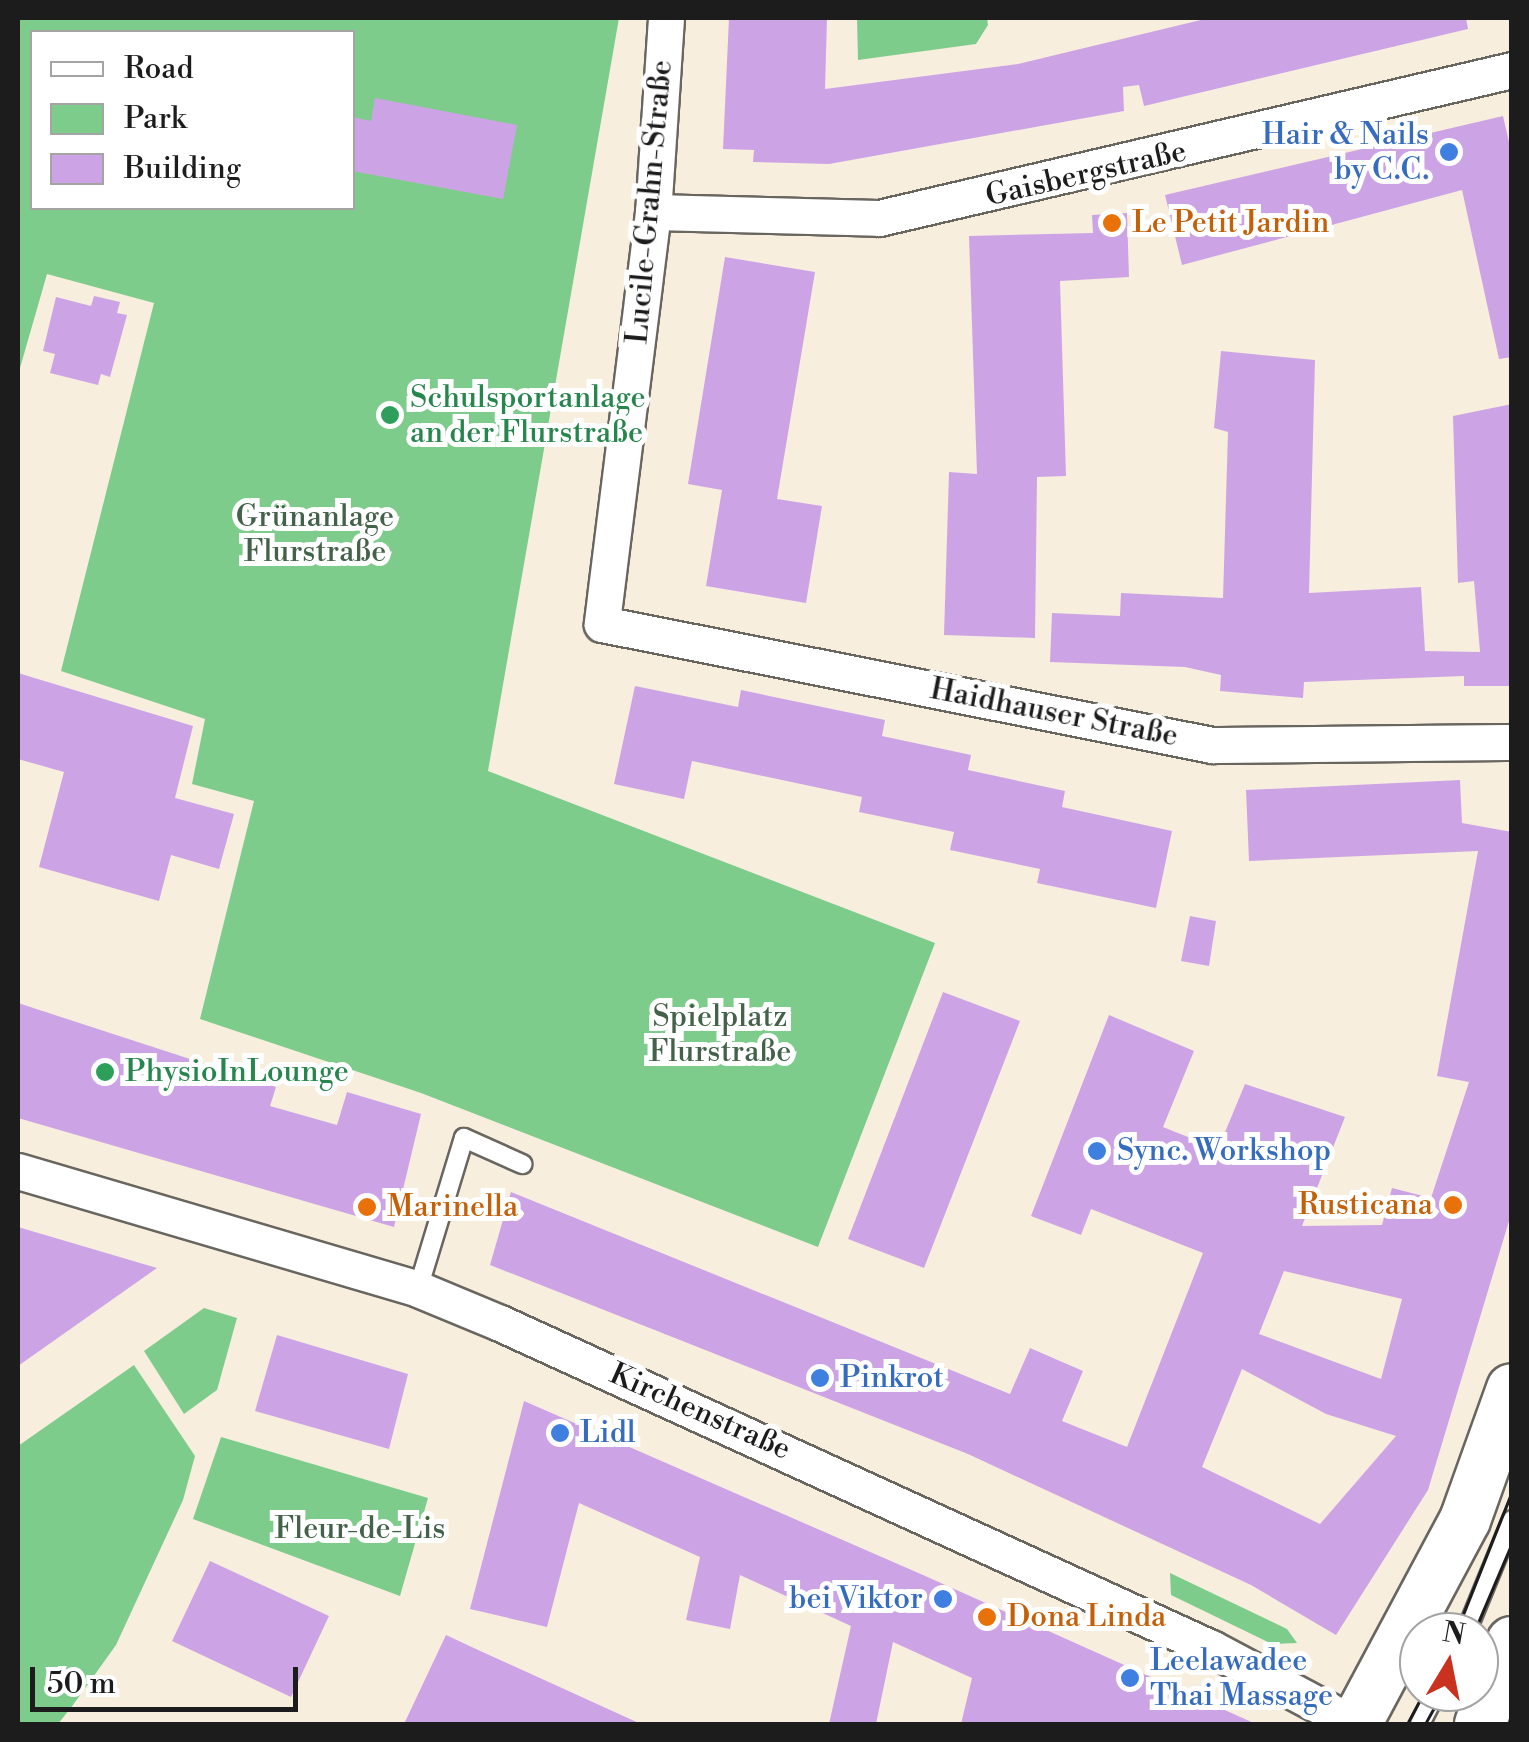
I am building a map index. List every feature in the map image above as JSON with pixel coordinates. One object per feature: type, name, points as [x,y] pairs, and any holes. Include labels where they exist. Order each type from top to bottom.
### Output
[{"type":"main road","points":[[1355,1724],[1465,1520],[1512,1389]]},
{"type":"main road","points":[[1480,1724],[1509,1656]]},
{"type":"street","name":"Lucile-Grahn-Straße","points":[[602,624],[654,212],[666,18]]},
{"type":"street","name":"Gaisbergstraße","points":[[654,212],[879,218],[1512,70]]},
{"type":"street","name":"Haidhauser Straße","points":[[602,624],[1212,745],[1512,742]]},
{"type":"street","name":"Kirchenstraße","points":[[18,1171],[418,1290],[1195,1640],[1355,1724]]},
{"type":"lane","points":[[418,1290],[464,1138],[522,1164]]},
{"type":"lane","points":[[1474,1612],[1512,1520]]},
{"type":"green space","name":"Grünanlage Flurstraße","points":[[18,18],[619,18],[488,771],[935,943],[818,1247],[421,1093],[200,1019],[254,801],[192,784],[205,719],[61,671],[154,303],[47,274],[18,375]]},
{"type":"green space","points":[[857,18],[987,18],[988,25],[976,44],[858,60]]},
{"type":"green space","points":[[204,1308],[237,1318],[217,1390],[184,1414],[144,1351]]},
{"type":"green space","points":[[134,1365],[195,1456],[183,1500],[116,1645],[73,1705],[58,1724],[18,1724],[18,1446]]},
{"type":"green space","name":"Fleur-de-Lis","points":[[221,1437],[428,1498],[400,1596],[193,1519]]},
{"type":"green space","points":[[1170,1573],[1287,1629],[1297,1643],[1272,1644],[1171,1595]]},
{"type":"building","points":[[729,18],[827,18],[825,89],[1018,64],[1209,18],[1466,18],[1468,29],[1144,106],[1139,85],[1123,87],[1124,111],[829,164],[753,162],[754,150],[723,149]]},
{"type":"building","points":[[375,98],[517,125],[503,199],[355,172],[355,118],[371,121]]},
{"type":"building","points":[[1503,116],[1512,155],[1512,357],[1499,359],[1462,190],[1182,265],[1165,195]]},
{"type":"building","points":[[1127,213],[1129,277],[1060,281],[1066,476],[1037,477],[1035,638],[944,635],[949,472],[977,474],[969,236],[1093,233],[1092,215]]},
{"type":"building","points":[[725,257],[815,272],[777,499],[822,506],[806,603],[706,586],[722,490],[688,484]]},
{"type":"building","points":[[94,296],[120,302],[117,313],[127,315],[110,377],[101,374],[98,385],[50,373],[55,354],[43,351],[56,297],[91,306]]},
{"type":"building","points":[[1221,351],[1315,360],[1309,593],[1421,587],[1425,651],[1480,652],[1474,581],[1458,583],[1453,416],[1512,404],[1512,686],[1464,686],[1464,676],[1304,682],[1303,698],[1220,691],[1221,675],[1185,667],[1050,662],[1052,613],[1120,616],[1121,593],[1223,598],[1228,432],[1214,428]]},
{"type":"building","points":[[18,673],[193,726],[175,798],[234,814],[219,869],[171,855],[159,901],[39,867],[64,772],[18,759]]},
{"type":"building","points":[[635,686],[738,707],[741,690],[885,720],[882,736],[971,755],[968,770],[1065,791],[1062,807],[1172,831],[1156,908],[1037,883],[1040,869],[950,850],[954,832],[859,812],[862,797],[692,761],[684,799],[614,784]]},
{"type":"building","points":[[1460,780],[1462,823],[1512,832],[1512,1211],[1428,1490],[1336,1635],[1251,1585],[968,1454],[490,1265],[511,1192],[1010,1394],[1030,1348],[1083,1371],[1062,1421],[1127,1447],[1203,1253],[1091,1209],[1081,1235],[1031,1216],[1109,1015],[1194,1051],[1163,1127],[1218,1149],[1245,1084],[1345,1117],[1302,1226],[1382,1225],[1392,1188],[1431,1198],[1469,1082],[1437,1076],[1478,851],[1249,861],[1246,790]],"holes":[[[1284,1271],[1402,1299],[1381,1379],[1259,1334]],[[1242,1369],[1326,1414],[1396,1436],[1320,1524],[1202,1467]]]},
{"type":"building","points":[[1190,916],[1216,921],[1209,966],[1181,961]]},
{"type":"building","points":[[943,992],[1020,1021],[924,1268],[848,1239]]},
{"type":"building","points":[[18,1003],[276,1087],[270,1106],[337,1125],[347,1092],[421,1114],[394,1227],[18,1118]]},
{"type":"building","points":[[18,1227],[157,1268],[18,1366]]},
{"type":"building","points":[[277,1335],[408,1374],[389,1449],[255,1411]]},
{"type":"building","points":[[524,1401],[1256,1724],[961,1724],[972,1678],[893,1642],[876,1724],[829,1724],[851,1626],[740,1575],[730,1629],[686,1620],[700,1557],[579,1503],[547,1627],[470,1609]]},
{"type":"building","points":[[210,1561],[329,1616],[291,1697],[172,1641]]},
{"type":"building","points":[[446,1635],[476,1649],[641,1724],[404,1724]]},
{"type":"tram line","points":[[1464,1612],[1512,1491]]},
{"type":"tram line","points":[[1483,1612],[1512,1543]]},
{"type":"tram line","points":[[1407,1724],[1413,1712]]},
{"type":"tram line","points":[[1425,1724],[1432,1712]]},
{"type":"place","name":"Hair & Nails by C.C.","points":[[1449,152]]},
{"type":"place","name":"Le Petit Jardin","points":[[1112,223]]},
{"type":"place","name":"Schulsportanlage an der Flurstraße","points":[[390,415]]},
{"type":"place","name":"PhysioInLounge","points":[[105,1072]]},
{"type":"place","name":"Sync. Workshop","points":[[1097,1151]]},
{"type":"place","name":"Rusticana","points":[[1453,1205]]},
{"type":"place","name":"Marinella","points":[[367,1207]]},
{"type":"place","name":"Pinkrot","points":[[820,1378]]},
{"type":"place","name":"Lidl","points":[[560,1433]]},
{"type":"place","name":"bei Viktor","points":[[943,1599]]},
{"type":"place","name":"Dona Linda","points":[[987,1617]]},
{"type":"place","name":"Leelawadee Thai Massage","points":[[1130,1678]]},
{"type":"park label","name":"Spielplatz Flurstraße","points":[[720,1034]]}]
